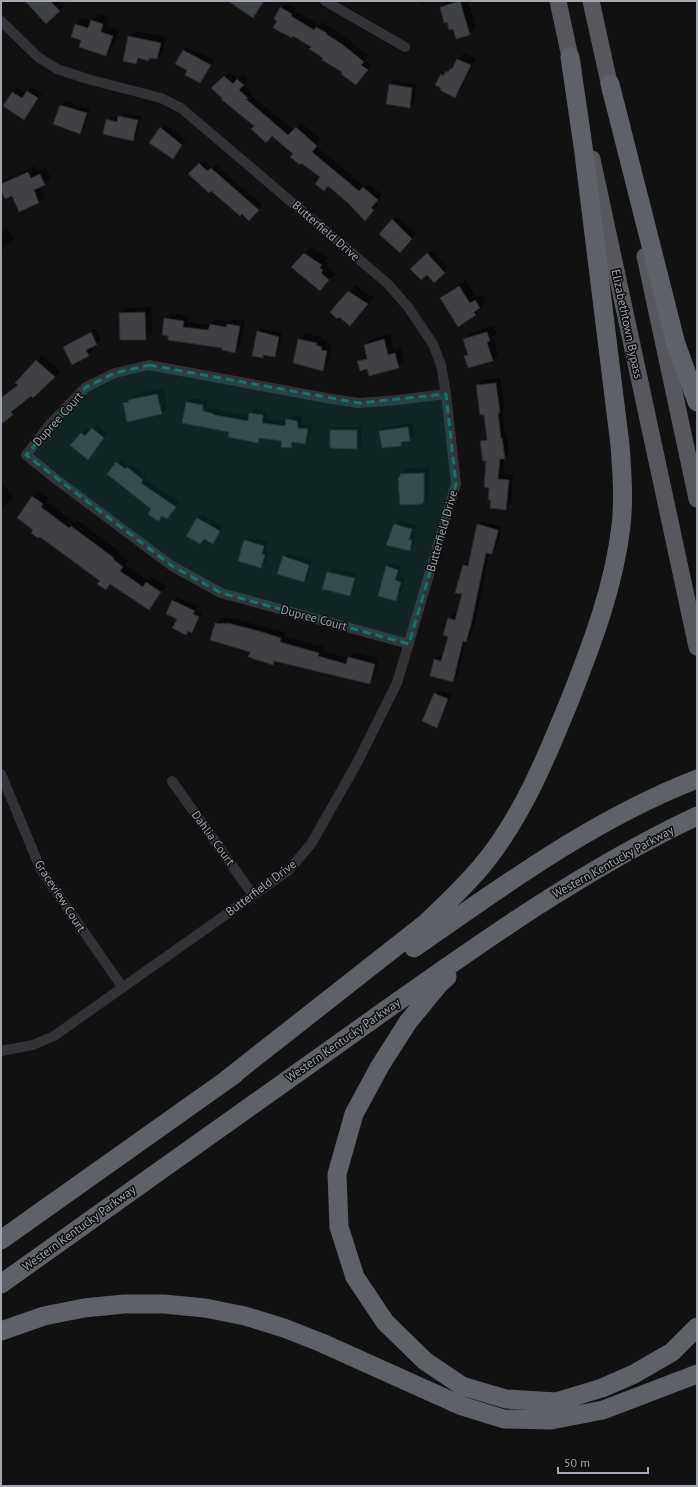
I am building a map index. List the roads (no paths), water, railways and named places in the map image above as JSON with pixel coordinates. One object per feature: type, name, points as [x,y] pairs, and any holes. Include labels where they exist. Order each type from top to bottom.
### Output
[{"type":"highway","name":"Elizabethtown Bypass","points":[[558,1],[697,647]]},
{"type":"highway","points":[[591,1],[610,84],[676,344],[697,402]]},
{"type":"highway","points":[[225,1081],[421,928],[455,896],[482,866],[505,834],[526,798],[544,761],[592,644],[605,605],[615,565],[621,525],[622,485],[620,445],[584,153],[570,57]]},
{"type":"highway","points":[[610,84],[623,157],[697,499]]},
{"type":"highway","points":[[1,1240],[502,886],[542,860],[624,812],[666,791],[697,779]]},
{"type":"highway","name":"Western Kentucky Parkway","points":[[1,1284],[230,1120],[512,922],[605,863],[697,816]]},
{"type":"highway","points":[[512,922],[440,983],[408,1022],[380,1066],[354,1114],[337,1174],[340,1227],[355,1277],[385,1322],[425,1361],[462,1386],[506,1399],[556,1402],[602,1388],[697,1343]]},
{"type":"highway","points":[[1,1331],[44,1316],[84,1308],[124,1304],[164,1304],[205,1308],[245,1316],[284,1328],[322,1343],[462,1406],[504,1419],[551,1420],[604,1410],[697,1374]]},
{"type":"highway","points":[[656,1362],[672,1352],[697,1327]]},
{"type":"street","points":[[325,1],[405,47]]},
{"type":"street","name":"Butterfield Drive","points":[[1,21],[38,57],[57,69],[91,80],[161,98],[181,108],[388,284],[408,307],[433,344],[441,365],[446,394],[456,484],[397,683],[357,763],[310,844],[289,870],[54,1036],[33,1045],[1,1051]]},
{"type":"street","name":"Dupree Court","points":[[409,644],[221,593],[172,566],[26,455],[50,424],[86,387],[115,373],[149,365],[326,398],[359,402],[398,400],[446,394]]},
{"type":"street","name":"Graceview Court","points":[[1,774],[41,870],[123,988]]},
{"type":"street","name":"Dahlia Court","points":[[172,781],[253,895]]}]
